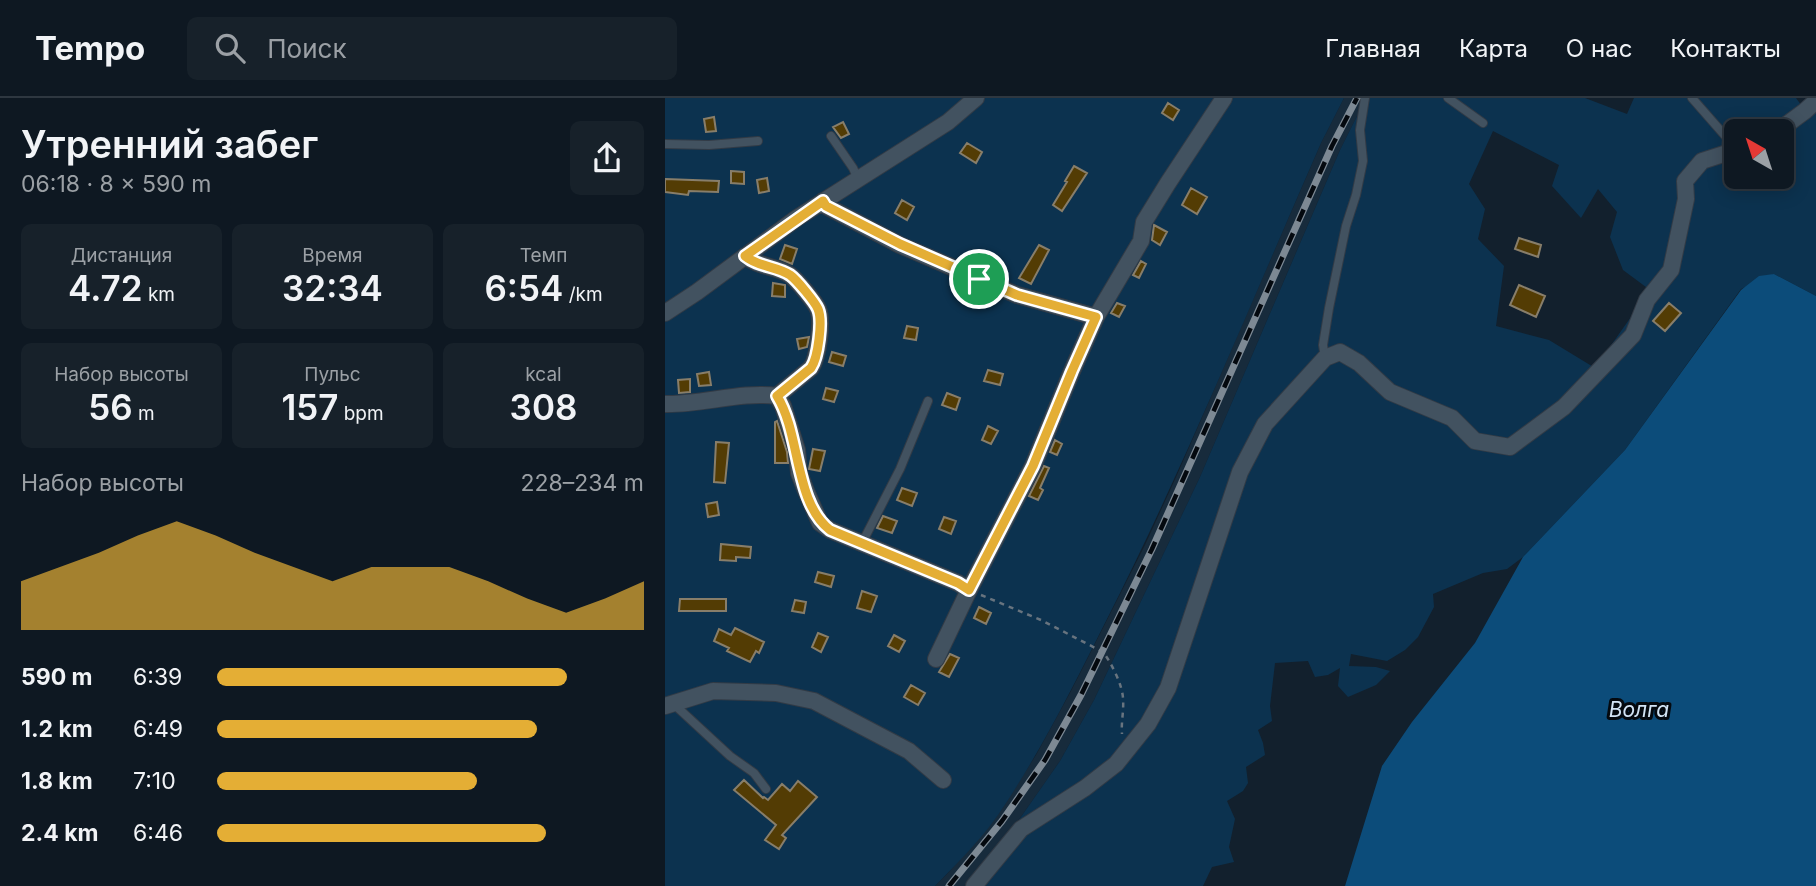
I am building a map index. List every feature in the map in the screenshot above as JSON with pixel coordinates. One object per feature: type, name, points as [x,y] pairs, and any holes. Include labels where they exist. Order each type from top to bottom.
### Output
[{"type":"street","points":[[665,313],[823,201],[948,122],[976,98]]},
{"type":"street","points":[[936,659],[1033,466],[1096,317],[1140,241],[1144,222],[1224,98]]},
{"type":"street","points":[[1793,119],[1816,101]]},
{"type":"street","points":[[974,886],[1021,829],[1085,789],[1116,764],[1149,724],[1168,688],[1240,472],[1265,424],[1325,358],[1341,352],[1359,363],[1390,393],[1452,418],[1475,441],[1510,447],[1564,407],[1633,335],[1647,300],[1671,270],[1686,200],[1685,181],[1702,161],[1724,153]]},
{"type":"street","points":[[823,201],[826,206],[900,244],[979,279],[1017,295],[1096,317]]},
{"type":"street","points":[[665,404],[686,404],[762,394],[777,396],[815,362],[819,312],[792,276],[751,261],[745,256]]},
{"type":"street","points":[[777,396],[783,406],[797,450],[799,473],[820,523],[830,530],[969,590]]},
{"type":"street","points":[[671,705],[713,691],[776,693],[814,701],[909,751],[943,780]]},
{"type":"lane","points":[[1325,358],[1323,345],[1329,308],[1363,161],[1360,130],[1365,98]]},
{"type":"lane","points":[[1448,98],[1483,123]]},
{"type":"lane","points":[[1692,98],[1724,135]]},
{"type":"lane","points":[[831,136],[858,179]]},
{"type":"lane","points":[[665,144],[709,145],[758,141]]},
{"type":"lane","points":[[862,543],[900,469],[927,401]]},
{"type":"lane","points":[[671,705],[678,708],[699,730],[754,773],[766,789]]},
{"type":"path","points":[[969,590],[1041,620],[1103,652],[1124,696],[1121,722],[1123,743]]},
{"type":"shaded area","points":[[665,98],[966,98],[907,144],[665,307]]},
{"type":"shaded area","points":[[984,98],[1219,98],[1093,311],[1015,291],[831,204],[951,125]]},
{"type":"shaded area","points":[[1228,98],[1344,98],[1321,143],[1217,384],[1135,562],[1055,720],[998,815],[935,886],[665,886],[665,408],[776,401],[818,525],[955,585],[962,596],[1149,222]]},
{"type":"shaded area","points":[[1344,98],[1366,98],[1340,150],[1200,477],[1094,700],[1060,761],[1016,824],[967,886],[935,886],[996,817],[1036,755],[1071,691],[1145,545],[1321,143]]},
{"type":"shaded area","points":[[1366,98],[1585,98],[1627,114],[1634,98],[1796,98],[1804,109],[1816,98],[1816,296],[1774,274],[1741,289],[1625,450],[1523,557],[1507,569],[1483,573],[1433,594],[1434,607],[1418,637],[1405,650],[1387,661],[1351,654],[1349,666],[1376,667],[1390,671],[1376,685],[1348,697],[1338,686],[1340,668],[1328,675],[1315,677],[1308,661],[1275,663],[1270,706],[1272,721],[1258,730],[1265,755],[1246,767],[1248,783],[1243,791],[1227,801],[1235,819],[1229,847],[1234,862],[1212,867],[1203,886],[968,886],[1060,761],[1094,700],[1200,477],[1340,150]],"holes":[[[1493,131],[1559,165],[1552,186],[1581,218],[1598,189],[1617,212],[1610,237],[1623,270],[1650,290],[1595,368],[1549,340],[1496,326],[1504,266],[1478,239],[1485,209],[1469,184]]]},
{"type":"shaded area","points":[[817,210],[1090,323],[976,575],[964,581],[831,528],[809,489],[784,398],[813,370],[819,302],[754,260]]},
{"type":"shaded area","points":[[750,265],[790,279],[812,307],[813,360],[779,389],[665,401],[665,319],[741,266]]},
{"type":"water","name":"Волга","points":[[1774,274],[1816,296],[1816,886],[1345,886],[1382,766],[1412,722],[1475,643],[1523,557],[1625,450],[1741,290],[1759,276]]},
{"type":"building","points":[[1168,103],[1179,110],[1173,120],[1162,113]]},
{"type":"building","points":[[714,117],[716,131],[706,132],[704,119]]},
{"type":"building","points":[[843,122],[849,134],[841,138],[833,127]]},
{"type":"building","points":[[967,143],[982,152],[976,163],[960,153]]},
{"type":"building","points":[[1074,166],[1087,173],[1062,211],[1053,205]]},
{"type":"building","points":[[731,171],[744,172],[744,184],[731,183]]},
{"type":"building","points":[[767,178],[769,191],[759,193],[757,180]]},
{"type":"building","points":[[665,179],[719,181],[718,192],[689,191],[688,195],[665,192]]},
{"type":"building","points":[[1191,188],[1207,197],[1197,214],[1182,205]]},
{"type":"building","points":[[902,200],[914,207],[907,220],[895,213]]},
{"type":"building","points":[[1154,225],[1167,232],[1160,245],[1152,240]]},
{"type":"building","points":[[1519,238],[1541,245],[1538,257],[1515,249]]},
{"type":"building","points":[[785,245],[797,249],[792,264],[780,259]]},
{"type":"building","points":[[1039,245],[1049,250],[1031,284],[1019,278]]},
{"type":"building","points":[[1141,261],[1146,264],[1139,278],[1133,275]]},
{"type":"building","points":[[773,283],[785,285],[785,297],[772,296]]},
{"type":"building","points":[[1519,285],[1545,296],[1536,317],[1510,305]]},
{"type":"building","points":[[1117,303],[1125,306],[1119,317],[1111,313]]},
{"type":"building","points":[[1669,303],[1681,313],[1665,331],[1653,321]]},
{"type":"building","points":[[907,326],[918,328],[916,340],[904,338]]},
{"type":"building","points":[[809,337],[807,347],[799,349],[797,339]]},
{"type":"building","points":[[832,352],[846,356],[843,366],[829,362]]},
{"type":"building","points":[[988,370],[1003,374],[1000,385],[984,381]]},
{"type":"building","points":[[709,372],[711,385],[699,386],[697,374]]},
{"type":"building","points":[[690,379],[690,392],[679,393],[678,380]]},
{"type":"building","points":[[826,388],[838,391],[834,402],[823,399]]},
{"type":"building","points":[[947,393],[960,398],[956,410],[942,405]]},
{"type":"building","points":[[777,421],[787,452],[788,463],[775,463]]},
{"type":"building","points":[[988,426],[998,431],[991,444],[982,440]]},
{"type":"building","points":[[1055,440],[1062,444],[1057,455],[1050,452]]},
{"type":"building","points":[[716,442],[729,443],[725,483],[714,482]]},
{"type":"building","points":[[813,449],[825,451],[820,471],[809,469]]},
{"type":"building","points":[[1044,466],[1049,468],[1038,500],[1029,496]]},
{"type":"building","points":[[902,488],[917,493],[912,506],[897,500]]},
{"type":"building","points":[[717,502],[719,515],[708,517],[706,504]]},
{"type":"building","points":[[883,516],[897,521],[892,533],[877,528]]},
{"type":"building","points":[[944,517],[956,521],[951,534],[939,529]]},
{"type":"building","points":[[721,544],[751,547],[750,558],[720,560]]},
{"type":"building","points":[[818,572],[834,576],[831,587],[815,582]]},
{"type":"building","points":[[862,591],[877,596],[871,612],[857,608]]},
{"type":"building","points":[[680,599],[726,599],[726,611],[679,611]]},
{"type":"building","points":[[795,600],[806,602],[804,613],[792,611]]},
{"type":"building","points":[[979,607],[991,613],[986,624],[974,618]]},
{"type":"building","points":[[735,628],[764,642],[759,653],[756,651],[750,662],[714,641],[719,629],[731,635]]},
{"type":"building","points":[[818,633],[828,637],[821,652],[812,647]]},
{"type":"building","points":[[894,635],[905,641],[899,652],[888,646]]},
{"type":"building","points":[[950,654],[959,658],[949,677],[939,672]]},
{"type":"building","points":[[911,685],[925,693],[918,705],[904,697]]},
{"type":"building","points":[[744,780],[768,800],[782,784],[790,791],[798,781],[817,797],[782,835],[786,838],[779,849],[765,840],[776,825],[734,790]]},
{"type":"railway","points":[[949,886],[1002,821],[1045,760],[1081,695],[1152,549],[1332,146],[1357,98]]},
{"type":"route","points":[[823,201],[826,206],[900,244],[979,279],[1017,295],[1096,317],[1033,466],[969,590],[830,530],[820,523],[799,473],[797,450],[783,406],[777,396],[815,362],[819,312],[792,276],[751,261],[745,256],[823,201]]}]
